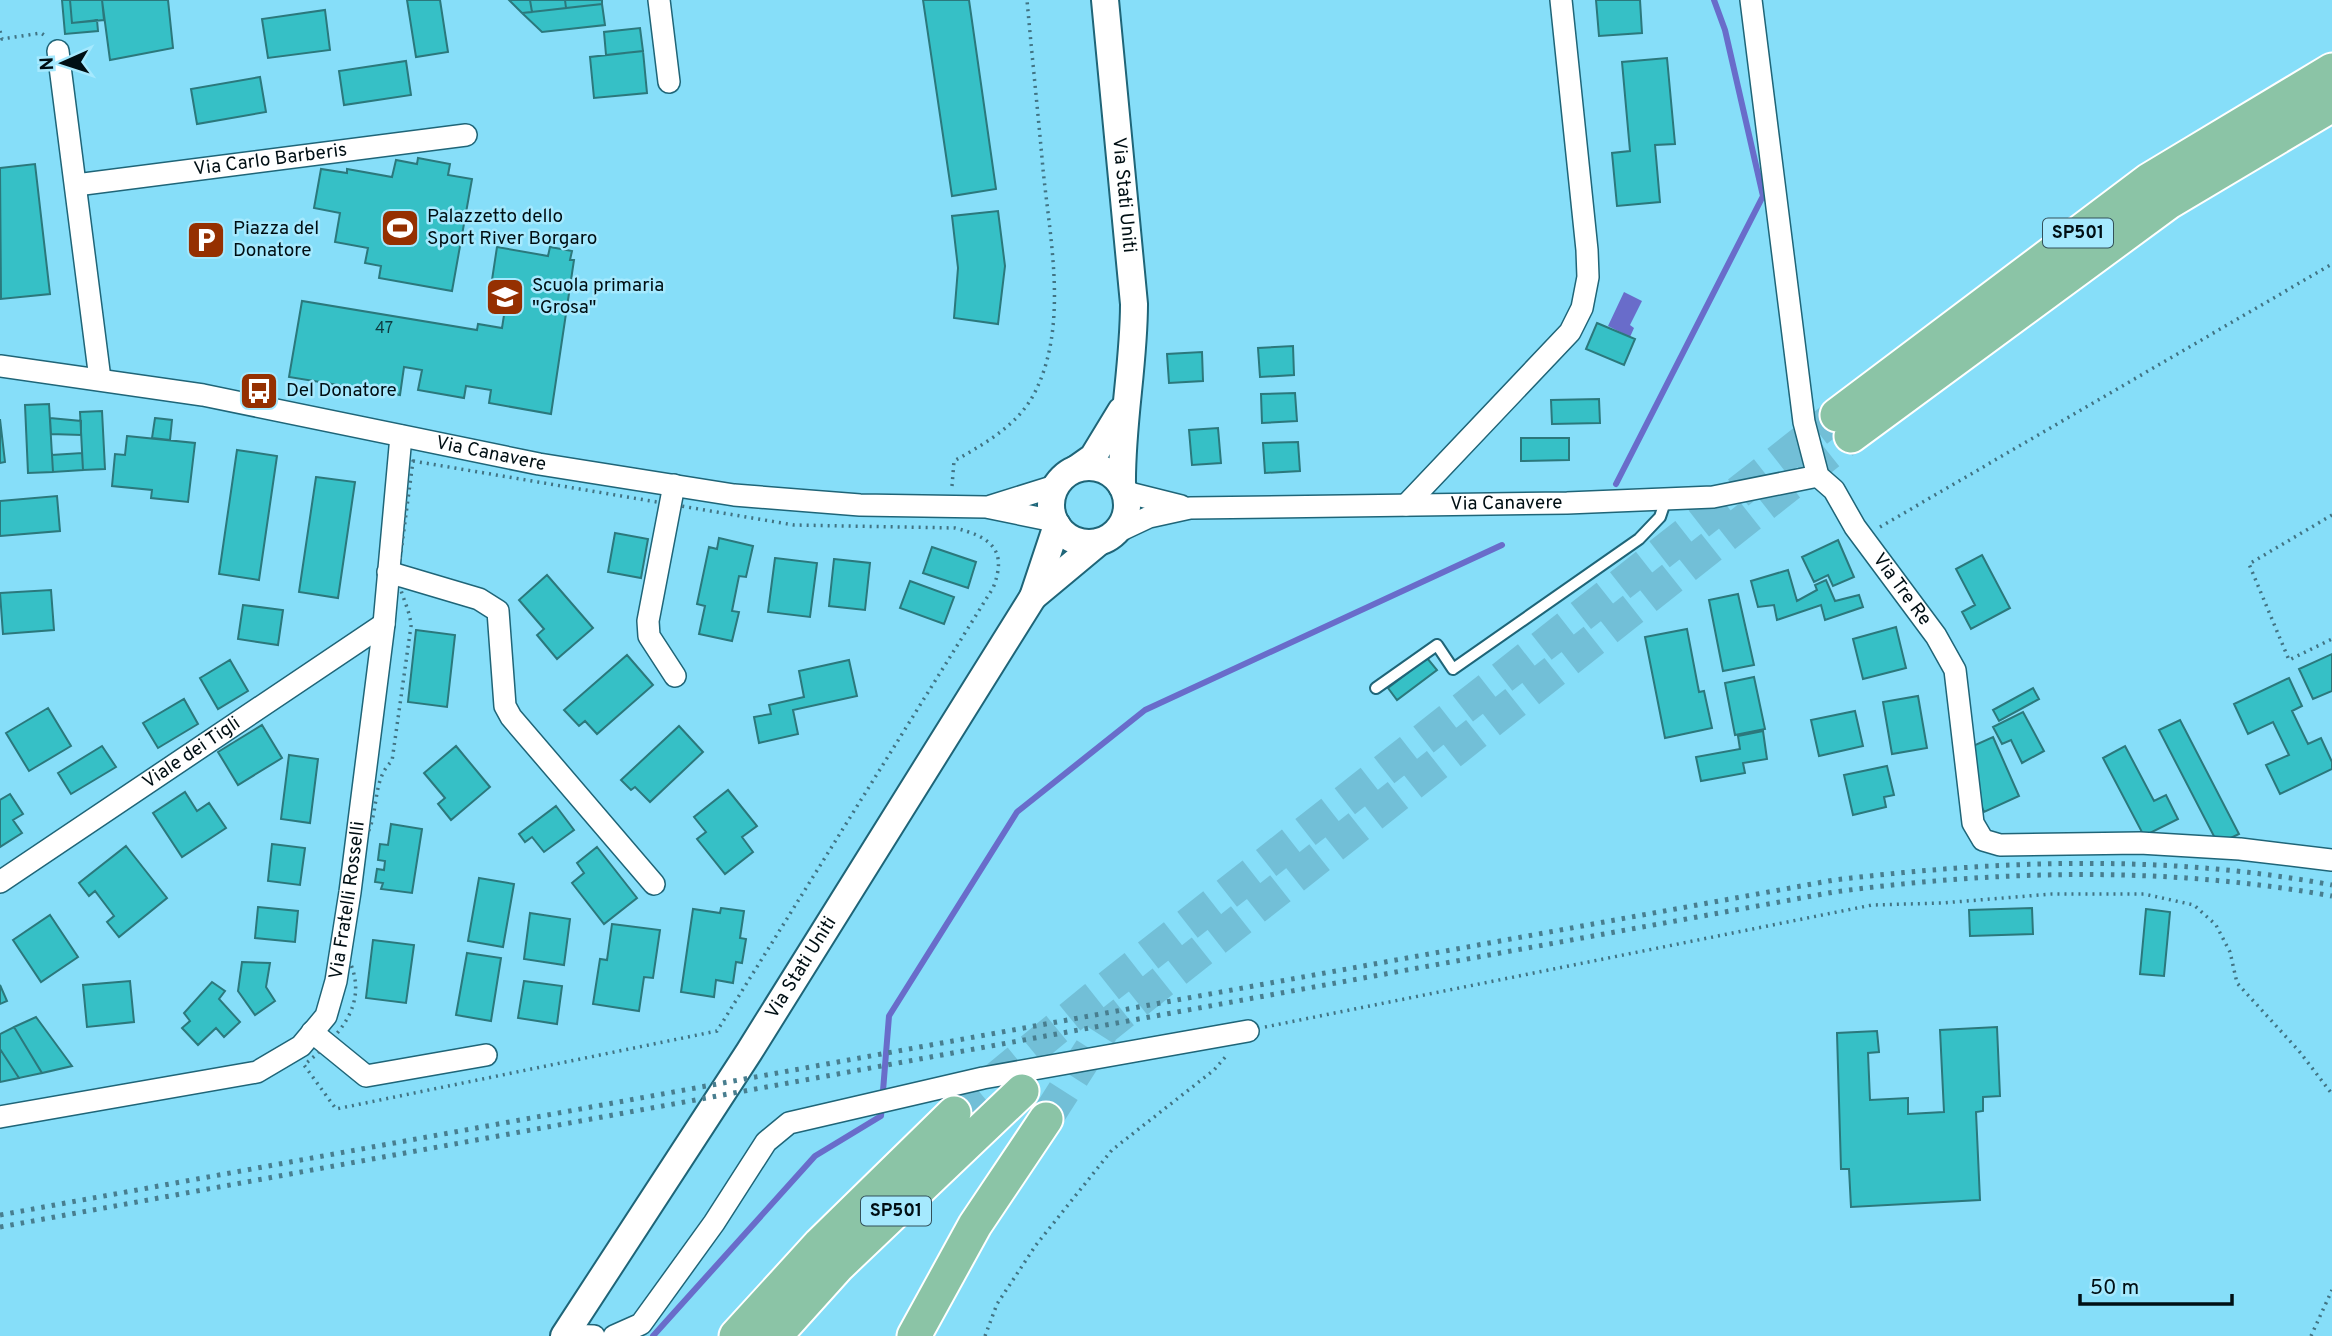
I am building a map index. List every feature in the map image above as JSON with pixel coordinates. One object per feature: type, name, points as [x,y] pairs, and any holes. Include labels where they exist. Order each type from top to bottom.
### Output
[{"type":"highway","name":"SP501","points":[[2332,70],[2149,180],[1844,425],[2169,202],[2332,105]]},
{"type":"highway","name":"SP501","points":[[775,1336],[838,1266],[1021,1091]]},
{"type":"highway","name":"SP501","points":[[736,1336],[820,1244],[954,1113]]},
{"type":"highway","points":[[914,1336],[975,1225],[1046,1119]]},
{"type":"street","points":[[659,0],[669,82]]},
{"type":"street","name":"Via Stati Uniti","points":[[1105,0],[1133,275],[1134,337],[1122,449],[1124,489]]},
{"type":"street","points":[[1406,505],[1544,363],[1570,332],[1582,308],[1588,277],[1587,250],[1561,0]]},
{"type":"street","name":"Via Tre Re","points":[[1751,0],[1804,422],[1818,476],[1833,490],[1863,537],[1936,636],[1955,670],[1973,823],[1983,840],[2000,845],[2152,843],[2332,860]]},
{"type":"street","points":[[58,51],[100,379]]},
{"type":"street","name":"Via Carlo Barberis","points":[[76,185],[466,135]]},
{"type":"street","name":"Via Canavere","points":[[0,366],[203,395],[539,464],[672,495],[791,502],[986,507],[1056,523]]},
{"type":"street","name":"Via Stati Uniti","points":[[1076,469],[1093,457],[1109,435],[1129,390]]},
{"type":"street","name":"Via Fratelli Rosselli","points":[[0,1117],[257,1072],[301,1046],[320,1039],[336,981],[393,574],[401,436]]},
{"type":"street","points":[[1086,467],[1107,471],[1124,489],[1126,511],[1107,537],[1075,540],[1056,523],[1051,506],[1055,486],[1076,469],[1086,467]]},
{"type":"street","name":"Via Canavere","points":[[1107,537],[1149,517],[1190,508],[1713,497],[1818,476]]},
{"type":"street","name":"Via Canavere","points":[[986,507],[1014,501],[1055,486]]},
{"type":"street","name":"Via Canavere","points":[[1124,489],[1190,508]]},
{"type":"street","points":[[672,495],[648,621],[649,636],[675,676]]},
{"type":"street","name":"Via Stati Uniti","points":[[564,1335],[757,1040],[1033,597],[1056,523]]},
{"type":"street","name":"Via Stati Uniti","points":[[1033,597],[1107,537]]},
{"type":"street","points":[[393,574],[479,599],[498,611],[505,706],[511,717],[654,884]]},
{"type":"street","name":"Viale dei Tigli","points":[[0,882],[384,624]]},
{"type":"street","points":[[614,1336],[641,1324],[713,1223],[766,1142],[789,1123],[872,1102],[1248,1031]]},
{"type":"street","points":[[320,1039],[366,1076],[486,1055]]},
{"type":"street","points":[[564,1335],[594,1336]]},
{"type":"lane","points":[[1376,688],[1437,645],[1453,669],[1639,539],[1660,517],[1666,499]]},
{"type":"path","points":[[951,505],[954,461],[1013,422],[1033,396],[1043,373],[1053,321],[1052,265],[1027,0]]},
{"type":"path","points":[[0,31],[2,39],[41,33],[49,38],[58,51]]},
{"type":"path","points":[[1863,537],[2332,264]]},
{"type":"path","points":[[413,461],[672,495],[794,525],[955,528],[978,533],[991,543],[998,557],[999,572],[993,588],[717,1031],[335,1108],[304,1065],[320,1039],[342,1028],[357,987],[356,975],[348,958],[365,838],[373,826],[381,771],[392,761],[411,626],[410,610],[393,574],[413,461]]},
{"type":"path","points":[[2332,514],[2249,564],[2289,660],[2332,639]]},
{"type":"path","points":[[985,1336],[997,1304],[1036,1245],[1112,1150],[1214,1070],[1248,1031],[1872,905],[1942,903],[2052,894],[2144,894],[2194,905],[2216,925],[2230,953],[2237,983],[2299,1051],[2332,1094]]},
{"type":"path","points":[[2311,1336],[2332,1290]]},
{"type":"shaded area","points":[[1624,292],[1642,301],[1630,325],[1634,328],[1630,337],[1608,326]]},
{"type":"building","points":[[62,0],[70,0],[72,23],[97,20],[98,31],[65,34]]},
{"type":"building","points":[[70,0],[102,0],[104,20],[72,23]]},
{"type":"building","points":[[102,0],[168,0],[173,48],[110,60]]},
{"type":"building","points":[[407,0],[440,0],[448,52],[416,57]]},
{"type":"building","points":[[509,0],[530,0],[532,12],[522,13]]},
{"type":"building","points":[[530,0],[565,0],[566,8],[532,12]]},
{"type":"building","points":[[565,0],[602,0],[602,4],[566,8]]},
{"type":"building","points":[[923,0],[969,0],[996,189],[952,196]]},
{"type":"building","points":[[1596,0],[1640,0],[1642,33],[1599,36]]},
{"type":"building","points":[[602,4],[605,25],[542,32],[522,13]]},
{"type":"building","points":[[325,10],[330,50],[268,58],[262,19]]},
{"type":"building","points":[[640,28],[643,51],[606,55],[604,32]]},
{"type":"building","points":[[643,51],[647,93],[594,98],[590,57]]},
{"type":"building","points":[[1667,58],[1675,144],[1655,145],[1660,202],[1617,206],[1612,153],[1630,151],[1622,62]]},
{"type":"building","points":[[406,61],[411,95],[344,105],[339,71]]},
{"type":"building","points":[[260,77],[266,112],[197,124],[191,89]]},
{"type":"building","name":"Palazzetto dello Sport River Borgaro","points":[[418,158],[450,164],[448,175],[472,179],[452,291],[379,278],[381,266],[365,263],[368,248],[335,242],[340,213],[314,208],[321,169],[347,173],[347,169],[392,177],[396,160],[417,164]]},
{"type":"building","points":[[35,164],[50,294],[1,299],[0,168]]},
{"type":"building","points":[[998,211],[1005,266],[998,324],[954,318],[958,268],[952,216]]},
{"type":"building","points":[[497,247],[548,256],[550,247],[572,251],[570,260],[574,260],[551,414],[489,403],[491,390],[466,386],[464,398],[418,390],[422,370],[404,367],[400,395],[289,377],[302,301],[477,330],[478,324],[502,328],[507,296],[490,293]]},
{"type":"building","points":[[1597,323],[1635,339],[1624,365],[1586,349]]},
{"type":"building","points":[[1293,346],[1294,375],[1260,377],[1258,348]]},
{"type":"building","points":[[1202,352],[1203,381],[1169,383],[1167,354]]},
{"type":"building","points":[[1295,393],[1297,421],[1262,423],[1261,394]]},
{"type":"building","points":[[1599,399],[1600,423],[1552,424],[1551,400]]},
{"type":"building","points":[[49,404],[53,472],[28,473],[25,405]]},
{"type":"building","points":[[102,411],[105,469],[83,470],[80,412]]},
{"type":"building","points":[[50,418],[81,421],[81,435],[51,434]]},
{"type":"building","points":[[155,418],[172,420],[170,440],[152,438]]},
{"type":"building","points":[[0,419],[5,462],[0,463]]},
{"type":"building","points":[[1218,428],[1221,463],[1192,465],[1189,430]]},
{"type":"building","points":[[127,436],[195,443],[188,502],[151,498],[152,490],[112,486],[115,454],[125,455]]},
{"type":"building","points":[[1521,438],[1569,438],[1569,460],[1521,461]]},
{"type":"building","points":[[1298,442],[1300,471],[1265,473],[1263,443]]},
{"type":"building","points":[[237,450],[277,456],[259,580],[219,574]]},
{"type":"building","points":[[82,453],[83,470],[53,472],[52,455]]},
{"type":"building","points":[[316,477],[355,482],[338,598],[299,592]]},
{"type":"building","points":[[57,496],[60,531],[0,536],[0,501]]},
{"type":"building","points":[[615,533],[648,539],[641,578],[608,572]]},
{"type":"building","points":[[719,538],[753,546],[746,577],[739,576],[732,611],[739,612],[732,641],[699,634],[705,606],[697,604],[709,547],[717,549]]},
{"type":"building","points":[[1838,540],[1854,577],[1833,586],[1828,575],[1814,582],[1802,557]]},
{"type":"building","points":[[932,547],[976,562],[968,588],[923,573]]},
{"type":"building","points":[[1982,555],[2010,608],[1971,629],[1962,612],[1975,605],[1956,569]]},
{"type":"building","points":[[775,558],[817,563],[810,617],[768,612]]},
{"type":"building","points":[[834,559],[870,563],[865,610],[829,606]]},
{"type":"building","points":[[1788,570],[1797,601],[1817,590],[1815,585],[1826,580],[1835,601],[1859,595],[1863,607],[1825,620],[1821,605],[1777,620],[1774,605],[1758,607],[1751,581]]},
{"type":"building","points":[[547,575],[593,628],[557,659],[537,635],[544,629],[519,600]]},
{"type":"building","points":[[910,581],[954,597],[944,624],[900,608]]},
{"type":"building","points":[[51,590],[54,630],[3,634],[0,593]]},
{"type":"building","points":[[1738,594],[1754,665],[1723,671],[1709,600]]},
{"type":"building","points":[[243,605],[283,610],[278,645],[238,639]]},
{"type":"building","points":[[1896,627],[1906,668],[1863,679],[1853,639]]},
{"type":"building","points":[[1687,629],[1699,692],[1704,691],[1712,728],[1665,738],[1645,637]]},
{"type":"building","points":[[416,630],[455,635],[447,707],[408,702]]},
{"type":"building","points":[[2332,654],[2332,691],[2313,699],[2299,669]]},
{"type":"building","points":[[627,655],[653,685],[597,734],[585,721],[579,726],[564,710]]},
{"type":"building","points":[[1427,658],[1437,670],[1397,700],[1388,688]]},
{"type":"building","points":[[230,660],[248,691],[218,709],[200,678]]},
{"type":"building","points":[[849,660],[857,696],[793,710],[798,734],[759,743],[754,717],[771,714],[769,705],[804,697],[799,671]]},
{"type":"building","points":[[1754,677],[1765,729],[1735,735],[1725,683]]},
{"type":"building","points":[[2289,678],[2302,706],[2292,711],[2308,744],[2321,738],[2332,762],[2332,769],[2280,794],[2266,765],[2289,755],[2273,722],[2248,734],[2234,704]]},
{"type":"building","points":[[2033,688],[2039,699],[1999,721],[1993,710]]},
{"type":"building","points":[[1918,696],[1927,748],[1892,754],[1883,702]]},
{"type":"building","points":[[184,699],[198,724],[158,748],[143,723]]},
{"type":"building","points":[[48,708],[71,746],[29,771],[6,733]]},
{"type":"building","points":[[1855,711],[1863,746],[1819,756],[1811,720]]},
{"type":"building","points":[[2023,712],[2044,751],[2022,763],[2011,740],[2002,744],[1993,727]]},
{"type":"building","points":[[2180,720],[2239,834],[2218,844],[2159,730]]},
{"type":"building","points":[[262,725],[282,758],[238,785],[218,752]]},
{"type":"building","points":[[679,726],[703,752],[650,802],[635,787],[631,790],[621,780]]},
{"type":"building","points":[[1763,731],[1767,759],[1743,763],[1745,773],[1701,781],[1696,757],[1740,749],[1738,736]]},
{"type":"building","points":[[1993,737],[2019,796],[1984,812],[1969,778],[1964,750]]},
{"type":"building","points":[[102,746],[116,767],[71,794],[58,773]]},
{"type":"building","points":[[456,746],[490,787],[451,820],[438,804],[445,798],[424,773]]},
{"type":"building","points":[[2125,746],[2154,801],[2166,795],[2178,819],[2144,836],[2103,758]]},
{"type":"building","points":[[289,755],[318,759],[310,823],[281,819]]},
{"type":"building","points":[[1887,766],[1894,795],[1884,797],[1886,807],[1853,815],[1844,775]]},
{"type":"building","points":[[728,790],[757,826],[742,837],[753,852],[725,874],[697,839],[706,832],[694,817]]},
{"type":"building","points":[[185,792],[197,811],[209,803],[226,828],[182,857],[153,813]]},
{"type":"building","points":[[10,794],[23,814],[13,820],[22,833],[0,847],[0,800]]},
{"type":"building","points":[[556,806],[574,830],[544,852],[532,837],[525,842],[519,834]]},
{"type":"building","points":[[391,824],[422,829],[412,893],[381,889],[383,883],[375,882],[377,869],[384,870],[385,861],[378,860],[380,844],[388,845]]},
{"type":"building","points":[[272,844],[305,848],[300,885],[268,881]]},
{"type":"building","points":[[126,846],[167,898],[119,937],[107,922],[114,916],[95,891],[89,896],[79,883]]},
{"type":"building","points":[[597,847],[637,898],[604,924],[572,883],[584,873],[577,863]]},
{"type":"building","points":[[479,878],[514,884],[503,947],[468,941]]},
{"type":"building","points":[[258,907],[298,911],[295,942],[255,938]]},
{"type":"building","points":[[721,908],[744,911],[740,938],[746,939],[742,963],[736,962],[733,983],[716,980],[714,997],[681,992],[693,909],[720,913]]},
{"type":"building","points":[[2032,908],[2033,934],[1970,936],[1969,910]]},
{"type":"building","points":[[2146,909],[2170,912],[2164,976],[2140,974]]},
{"type":"building","points":[[530,913],[570,919],[564,965],[524,959]]},
{"type":"building","points":[[50,915],[78,957],[41,982],[13,940]]},
{"type":"building","points":[[612,924],[660,930],[653,978],[644,977],[639,1011],[593,1004],[600,959],[607,960]]},
{"type":"building","points":[[373,940],[414,945],[406,1003],[366,998]]},
{"type":"building","points":[[467,953],[501,958],[491,1021],[456,1015]]},
{"type":"building","points":[[242,962],[270,963],[266,987],[275,1001],[255,1015],[238,991]]},
{"type":"building","points":[[130,981],[134,1022],[87,1027],[83,985]]},
{"type":"building","points":[[524,981],[562,986],[557,1024],[518,1018]]},
{"type":"building","points":[[212,982],[225,991],[219,999],[240,1022],[224,1037],[216,1028],[198,1045],[182,1028],[190,1021],[184,1013]]},
{"type":"building","points":[[0,985],[7,1001],[0,1004]]},
{"type":"building","points":[[36,1017],[72,1066],[42,1073],[14,1027]]},
{"type":"building","points":[[14,1027],[42,1073],[19,1078],[0,1049],[0,1034]]},
{"type":"building","points":[[1997,1027],[2000,1096],[1983,1097],[1983,1111],[1976,1112],[1980,1200],[1851,1207],[1849,1169],[1841,1169],[1837,1033],[1877,1031],[1879,1052],[1868,1053],[1870,1100],[1908,1098],[1908,1114],[1944,1112],[1940,1030]]},
{"type":"building","points":[[0,1049],[19,1078],[0,1082]]},
{"type":"waterway","points":[[1616,484],[1763,196],[1725,30],[1714,0]]},
{"type":"waterway","points":[[653,1336],[815,1156],[881,1116],[889,1016],[1017,812],[1145,710],[1502,545]]},
{"type":"tunnel","points":[[954,1113],[1094,998],[1837,415]]},
{"type":"tunnel","points":[[1046,1119],[1104,1028],[1851,436]]},
{"type":"railway","points":[[0,1215],[1834,880],[1959,868],[2083,863],[2208,868],[2332,885]]},
{"type":"railway","points":[[0,1227],[1834,892],[1958,879],[2083,874],[2208,880],[2332,896]]},
{"type":"place","name":"Palazzetto dello Sport River Borgaro","points":[[400,228]]},
{"type":"place","name":"Piazza del Donatore","points":[[206,240]]},
{"type":"place","name":"Scuola primaria \"Grosa\"","points":[[505,297]]},
{"type":"place","name":"Del Donatore","points":[[259,391]]}]
